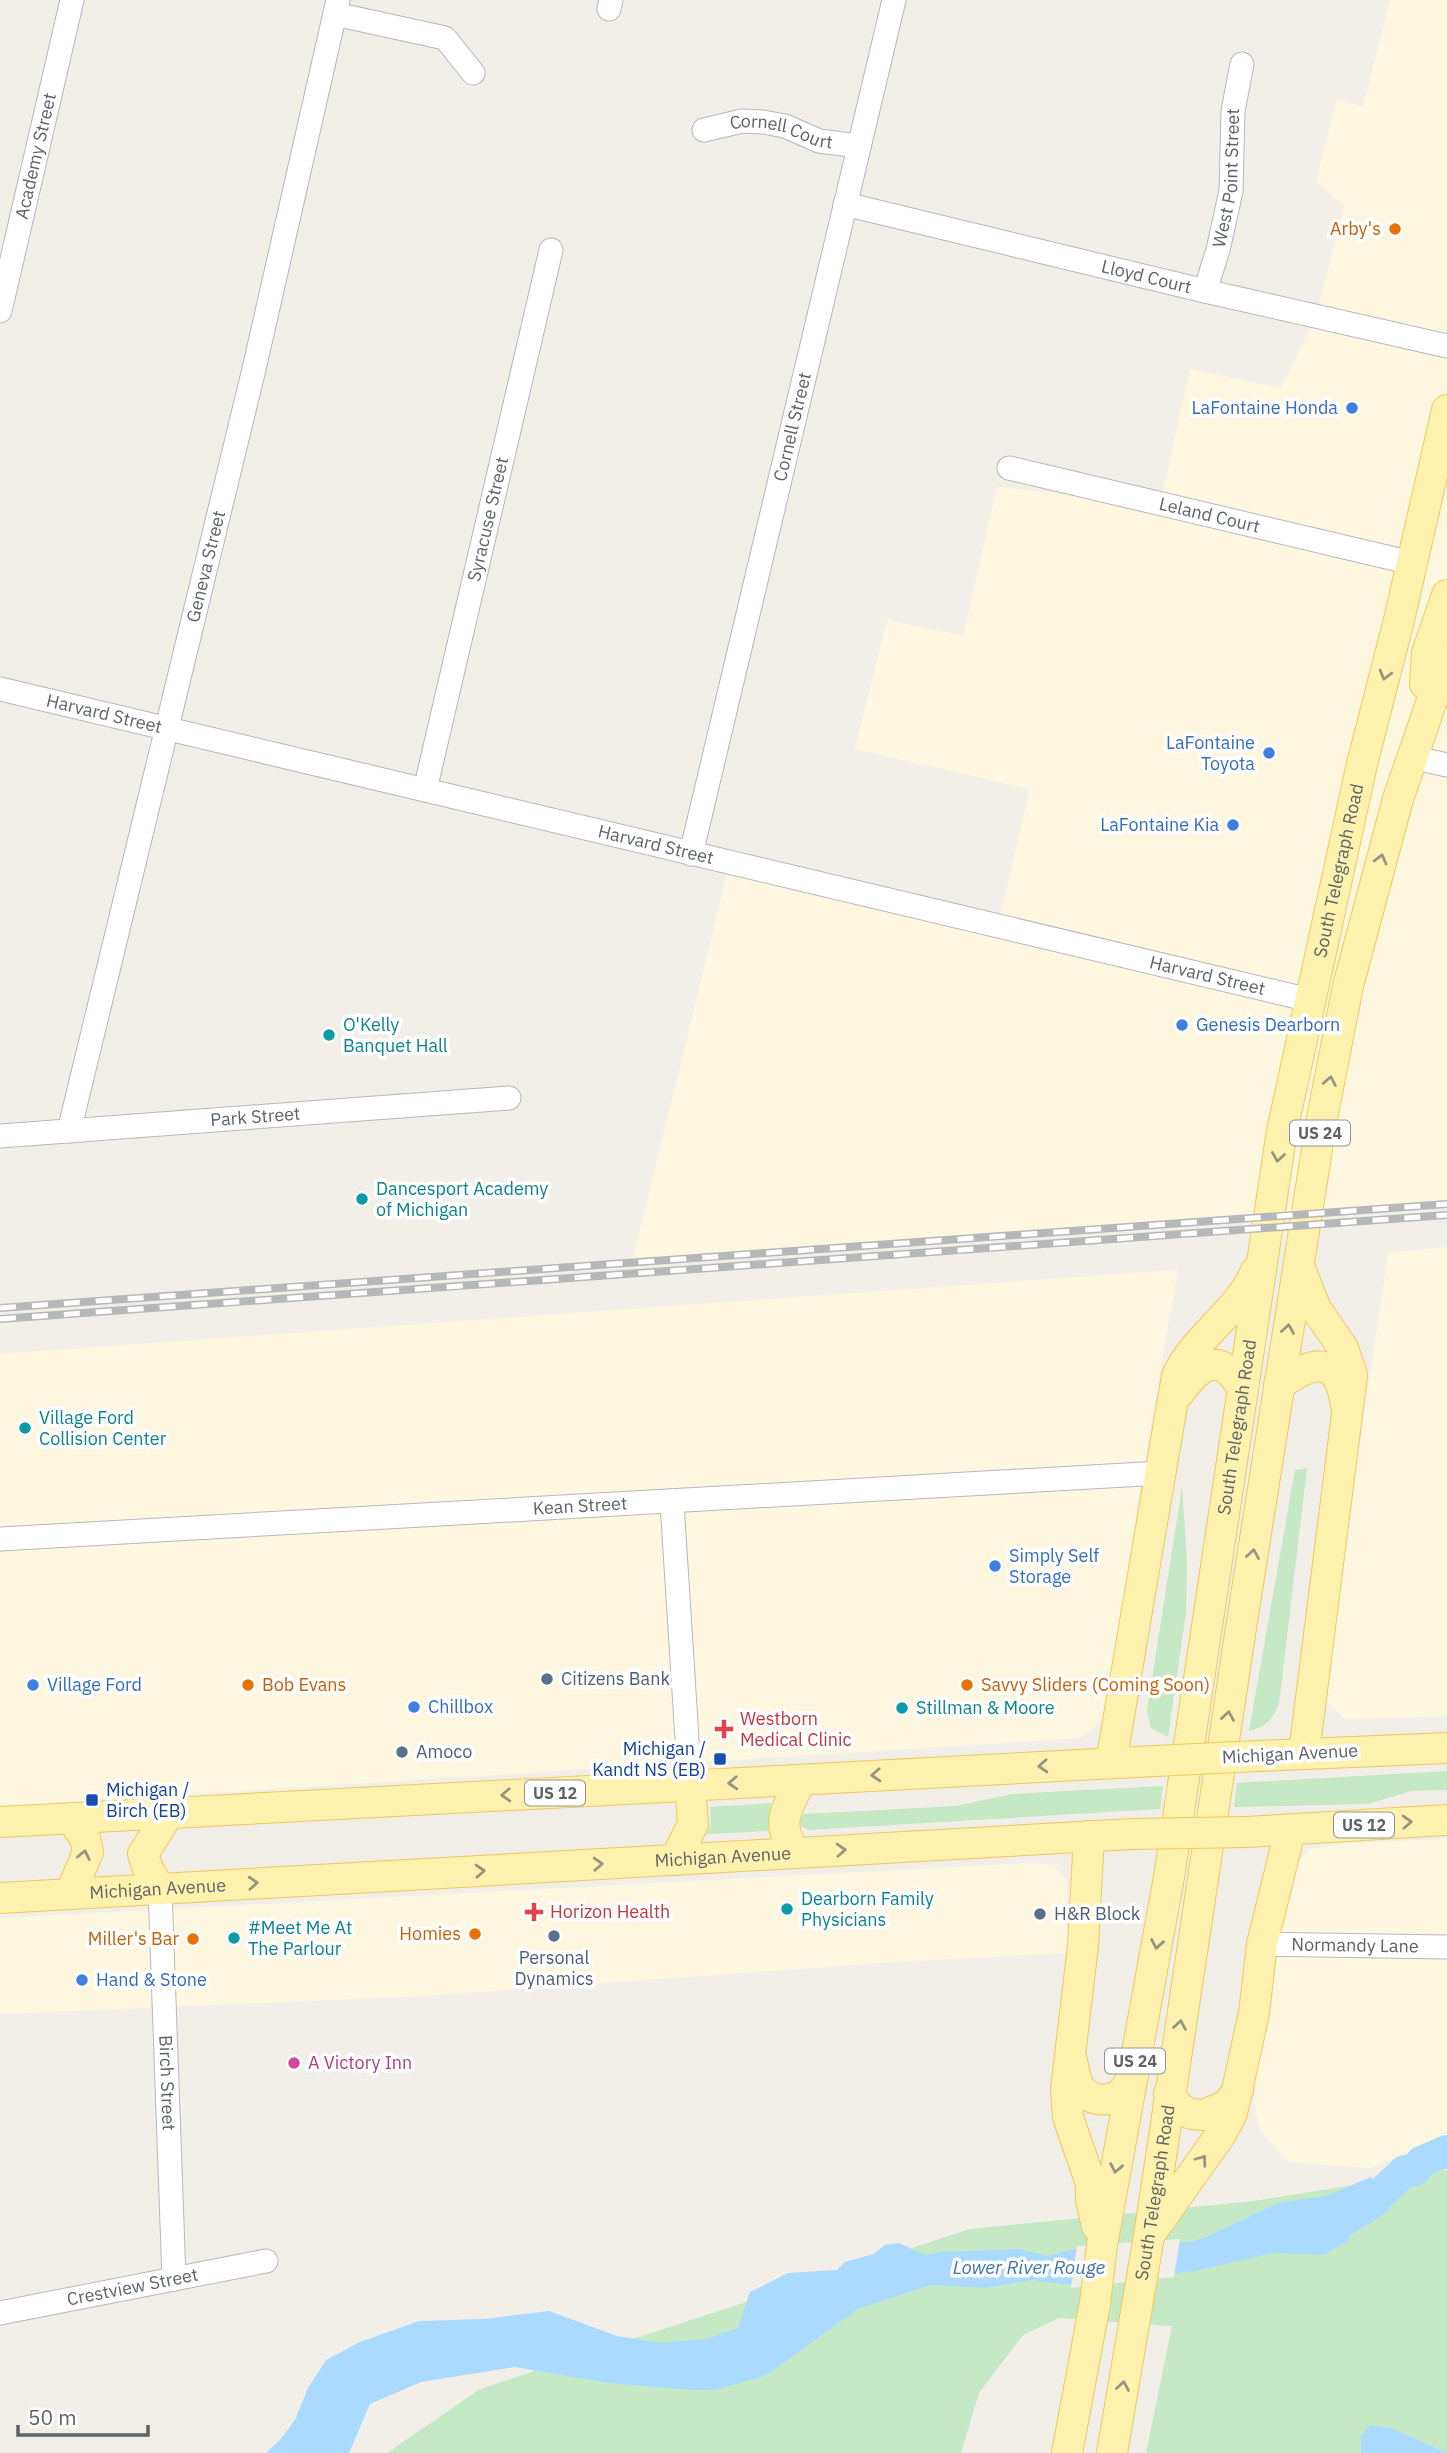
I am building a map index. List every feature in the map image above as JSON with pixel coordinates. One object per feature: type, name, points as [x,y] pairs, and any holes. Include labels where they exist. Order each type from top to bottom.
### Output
[{"type":"main road","name":"South Telegraph Road","points":[[1067,2453],[1169,1877],[1282,1130],[1370,731],[1412,563],[1436,495],[1447,410]]},
{"type":"main road","points":[[1427,716],[1424,678],[1427,653],[1447,595]]},
{"type":"main road","name":"South Telegraph Road","points":[[1112,2453],[1149,2236],[1279,1385],[1321,1129],[1348,986],[1398,799],[1447,657]]},
{"type":"main road","points":[[1370,731],[1384,748],[1412,757]]},
{"type":"main road","points":[[1111,1763],[1177,1377],[1183,1362],[1252,1281],[1262,1255]]},
{"type":"main road","points":[[1299,1265],[1316,1308],[1343,1348],[1352,1375],[1304,1753]]},
{"type":"main road","points":[[1172,1401],[1198,1369],[1209,1365],[1223,1367],[1234,1375],[1243,1389]]},
{"type":"main road","points":[[1279,1385],[1301,1369],[1316,1365],[1328,1368],[1337,1376],[1343,1388],[1346,1407]]},
{"type":"main road","name":"Michigan Avenue","points":[[0,1822],[1304,1753],[1447,1748]]},
{"type":"main road","points":[[796,1853],[786,1839],[783,1826],[785,1814],[801,1780]]},
{"type":"main road","points":[[676,1860],[694,1824],[690,1786]]},
{"type":"main road","points":[[160,1889],[143,1854],[169,1813]]},
{"type":"main road","points":[[70,1894],[88,1852],[85,1838],[71,1818]]},
{"type":"main road","name":"Michigan Avenue","points":[[0,1898],[1089,1836],[1290,1831],[1447,1821]]},
{"type":"main road","points":[[1149,2236],[1221,2134],[1232,2113],[1254,2013],[1262,1944],[1290,1831]]},
{"type":"main road","points":[[1089,1836],[1083,1946],[1066,2089],[1068,2117],[1091,2185],[1091,2200],[1102,2245]]},
{"type":"main road","points":[[1071,2057],[1080,2087],[1086,2095],[1098,2100],[1117,2097],[1124,2091],[1132,2076]]},
{"type":"main road","points":[[1170,2092],[1179,2108],[1191,2114],[1203,2115],[1227,2105],[1238,2090]]},
{"type":"street","name":"Academy Street","points":[[0,311],[72,0]]},
{"type":"street","name":"Cornell Street","points":[[691,854],[894,0]]},
{"type":"street","points":[[337,7],[445,38],[472,74]]},
{"type":"street","name":"Geneva Street","points":[[69,1130],[254,369],[337,7]]},
{"type":"street","name":"West Point Street","points":[[1205,291],[1230,191],[1233,111],[1242,64]]},
{"type":"street","name":"Cornell Court","points":[[704,130],[742,121],[763,122],[785,126],[819,141],[859,146]]},
{"type":"street","name":"Lloyd Court","points":[[845,204],[1447,346]]},
{"type":"street","name":"Syracuse Street","points":[[425,790],[551,250]]},
{"type":"street","name":"Leland Court","points":[[1009,468],[1412,563]]},
{"type":"street","name":"Harvard Street","points":[[0,689],[1310,1000]]},
{"type":"street","points":[[1412,757],[1447,765]]},
{"type":"street","name":"Park Street","points":[[0,1136],[509,1098]]},
{"type":"street","name":"Kean Street","points":[[0,1539],[1161,1474]]},
{"type":"street","points":[[672,1503],[690,1786]]},
{"type":"street","name":"Birch Street","points":[[160,1889],[174,2279]]},
{"type":"street","name":"Normandy Lane","points":[[1262,1944],[1447,1947]]},
{"type":"street","name":"Crestview Street","points":[[0,2313],[266,2261]]},
{"type":"shaded area","points":[[1390,0],[1447,0],[1447,1204],[632,1262],[730,862],[998,925],[1030,789],[855,749],[887,620],[963,636],[997,487],[1160,504],[1190,369],[1281,388],[1317,315],[1344,205],[1316,181],[1336,100],[1363,107]]},
{"type":"shaded area","points":[[1447,1247],[1447,1716],[1345,1719],[1323,1698],[1388,1253]]},
{"type":"shaded area","points":[[1178,1270],[1139,1493],[1107,1716],[1080,1738],[0,1806],[0,1354]]},
{"type":"shaded area","points":[[1447,1839],[1447,2138],[1370,2168],[1288,2162],[1261,2131],[1254,2106],[1269,1954],[1290,1876],[1308,1849],[1341,1844]]},
{"type":"shaded area","points":[[1034,1863],[1053,1865],[1067,1881],[1067,1953],[892,1962],[423,1996],[0,2014],[0,1918]]},
{"type":"green space","points":[[1307,1468],[1279,1704],[1268,1722],[1249,1731],[1295,1470]]},
{"type":"green space","points":[[1182,1487],[1187,1562],[1186,1613],[1168,1737],[1151,1728],[1147,1711]]},
{"type":"green space","points":[[1447,1771],[1447,1790],[1411,1791],[1368,1804],[1234,1807],[1237,1783]]},
{"type":"green space","points":[[1163,1786],[1160,1809],[809,1830],[801,1826],[799,1818],[804,1814],[956,1806],[1012,1794]]},
{"type":"green space","points":[[771,1803],[772,1831],[707,1834],[711,1822],[710,1807]]},
{"type":"green space","points":[[1447,2170],[1447,2453],[1146,2453],[1172,2326],[1059,2318],[1023,2335],[979,2393],[961,2453],[387,2453],[480,2389],[970,2229],[1254,2201]]},
{"type":"water","points":[[1371,2177],[1391,2209],[1351,2233],[1349,2240],[1324,2255],[1273,2253],[1195,2271],[1070,2285],[1032,2280],[986,2288],[931,2285],[858,2309],[765,2376],[714,2390],[608,2383],[514,2367],[421,2382],[370,2404],[349,2453],[266,2453],[295,2420],[308,2388],[326,2360],[360,2342],[419,2321],[484,2319],[549,2311],[617,2336],[661,2343],[706,2339],[738,2328],[750,2292],[788,2273],[837,2270],[845,2262],[874,2254],[885,2245],[899,2243],[925,2255],[1019,2249],[1047,2256],[1075,2249],[1188,2242],[1204,2238],[1278,2203],[1326,2196]]},
{"type":"water","points":[[1370,2425],[1391,2428],[1447,2453],[1361,2453],[1361,2436]]},
{"type":"pier","points":[[1180,2239],[1174,2277],[1071,2288],[1077,2246]]},
{"type":"waterway","name":"Lower River Rouge","points":[[1348,2218],[1376,2198],[1405,2171],[1415,2170],[1421,2162],[1447,2151]]},
{"type":"railway","points":[[0,1308],[1447,1204]]},
{"type":"railway","points":[[0,1319],[1447,1215]]},
{"type":"place","name":"Arby's","points":[[1395,229]]},
{"type":"place","name":"LaFontaine Honda","points":[[1352,408]]},
{"type":"place","name":"LaFontaine Toyota","points":[[1269,753]]},
{"type":"place","name":"LaFontaine Kia","points":[[1233,825]]},
{"type":"place","name":"Genesis Dearborn","points":[[1182,1025]]},
{"type":"place","name":"O'Kelly Banquet Hall","points":[[329,1035]]},
{"type":"place","name":"Dancesport Academy of Michigan","points":[[362,1199]]},
{"type":"place","name":"Village Ford Collision Center","points":[[25,1428]]},
{"type":"place","name":"Simply Self Storage","points":[[995,1566]]},
{"type":"place","name":"Citizens Bank","points":[[547,1679]]},
{"type":"place","name":"Village Ford","points":[[33,1685]]},
{"type":"place","name":"Bob Evans","points":[[248,1685]]},
{"type":"place","name":"Savvy Sliders (Coming Soon)","points":[[967,1685]]},
{"type":"place","name":"Chillbox","points":[[414,1707]]},
{"type":"place","name":"Stillman & Moore","points":[[902,1708]]},
{"type":"place","name":"Westborn Medical Clinic","points":[[724,1729]]},
{"type":"place","name":"Amoco","points":[[402,1752]]},
{"type":"place","name":"Michigan / Kandt NS (EB)","points":[[720,1759]]},
{"type":"place","name":"Michigan / Birch (EB)","points":[[92,1800]]},
{"type":"place","name":"Dearborn Family Physicians","points":[[787,1909]]},
{"type":"place","name":"Horizon Health","points":[[534,1912]]},
{"type":"place","name":"H&R Block","points":[[1040,1914]]},
{"type":"place","name":"Homies","points":[[475,1934]]},
{"type":"place","name":"Personal Dynamics","points":[[554,1936]]},
{"type":"place","name":"#Meet Me At The Parlour","points":[[234,1938]]},
{"type":"place","name":"Miller's Bar","points":[[193,1939]]},
{"type":"place","name":"Hand & Stone","points":[[82,1980]]},
{"type":"place","name":"A Victory Inn","points":[[294,2063]]}]
